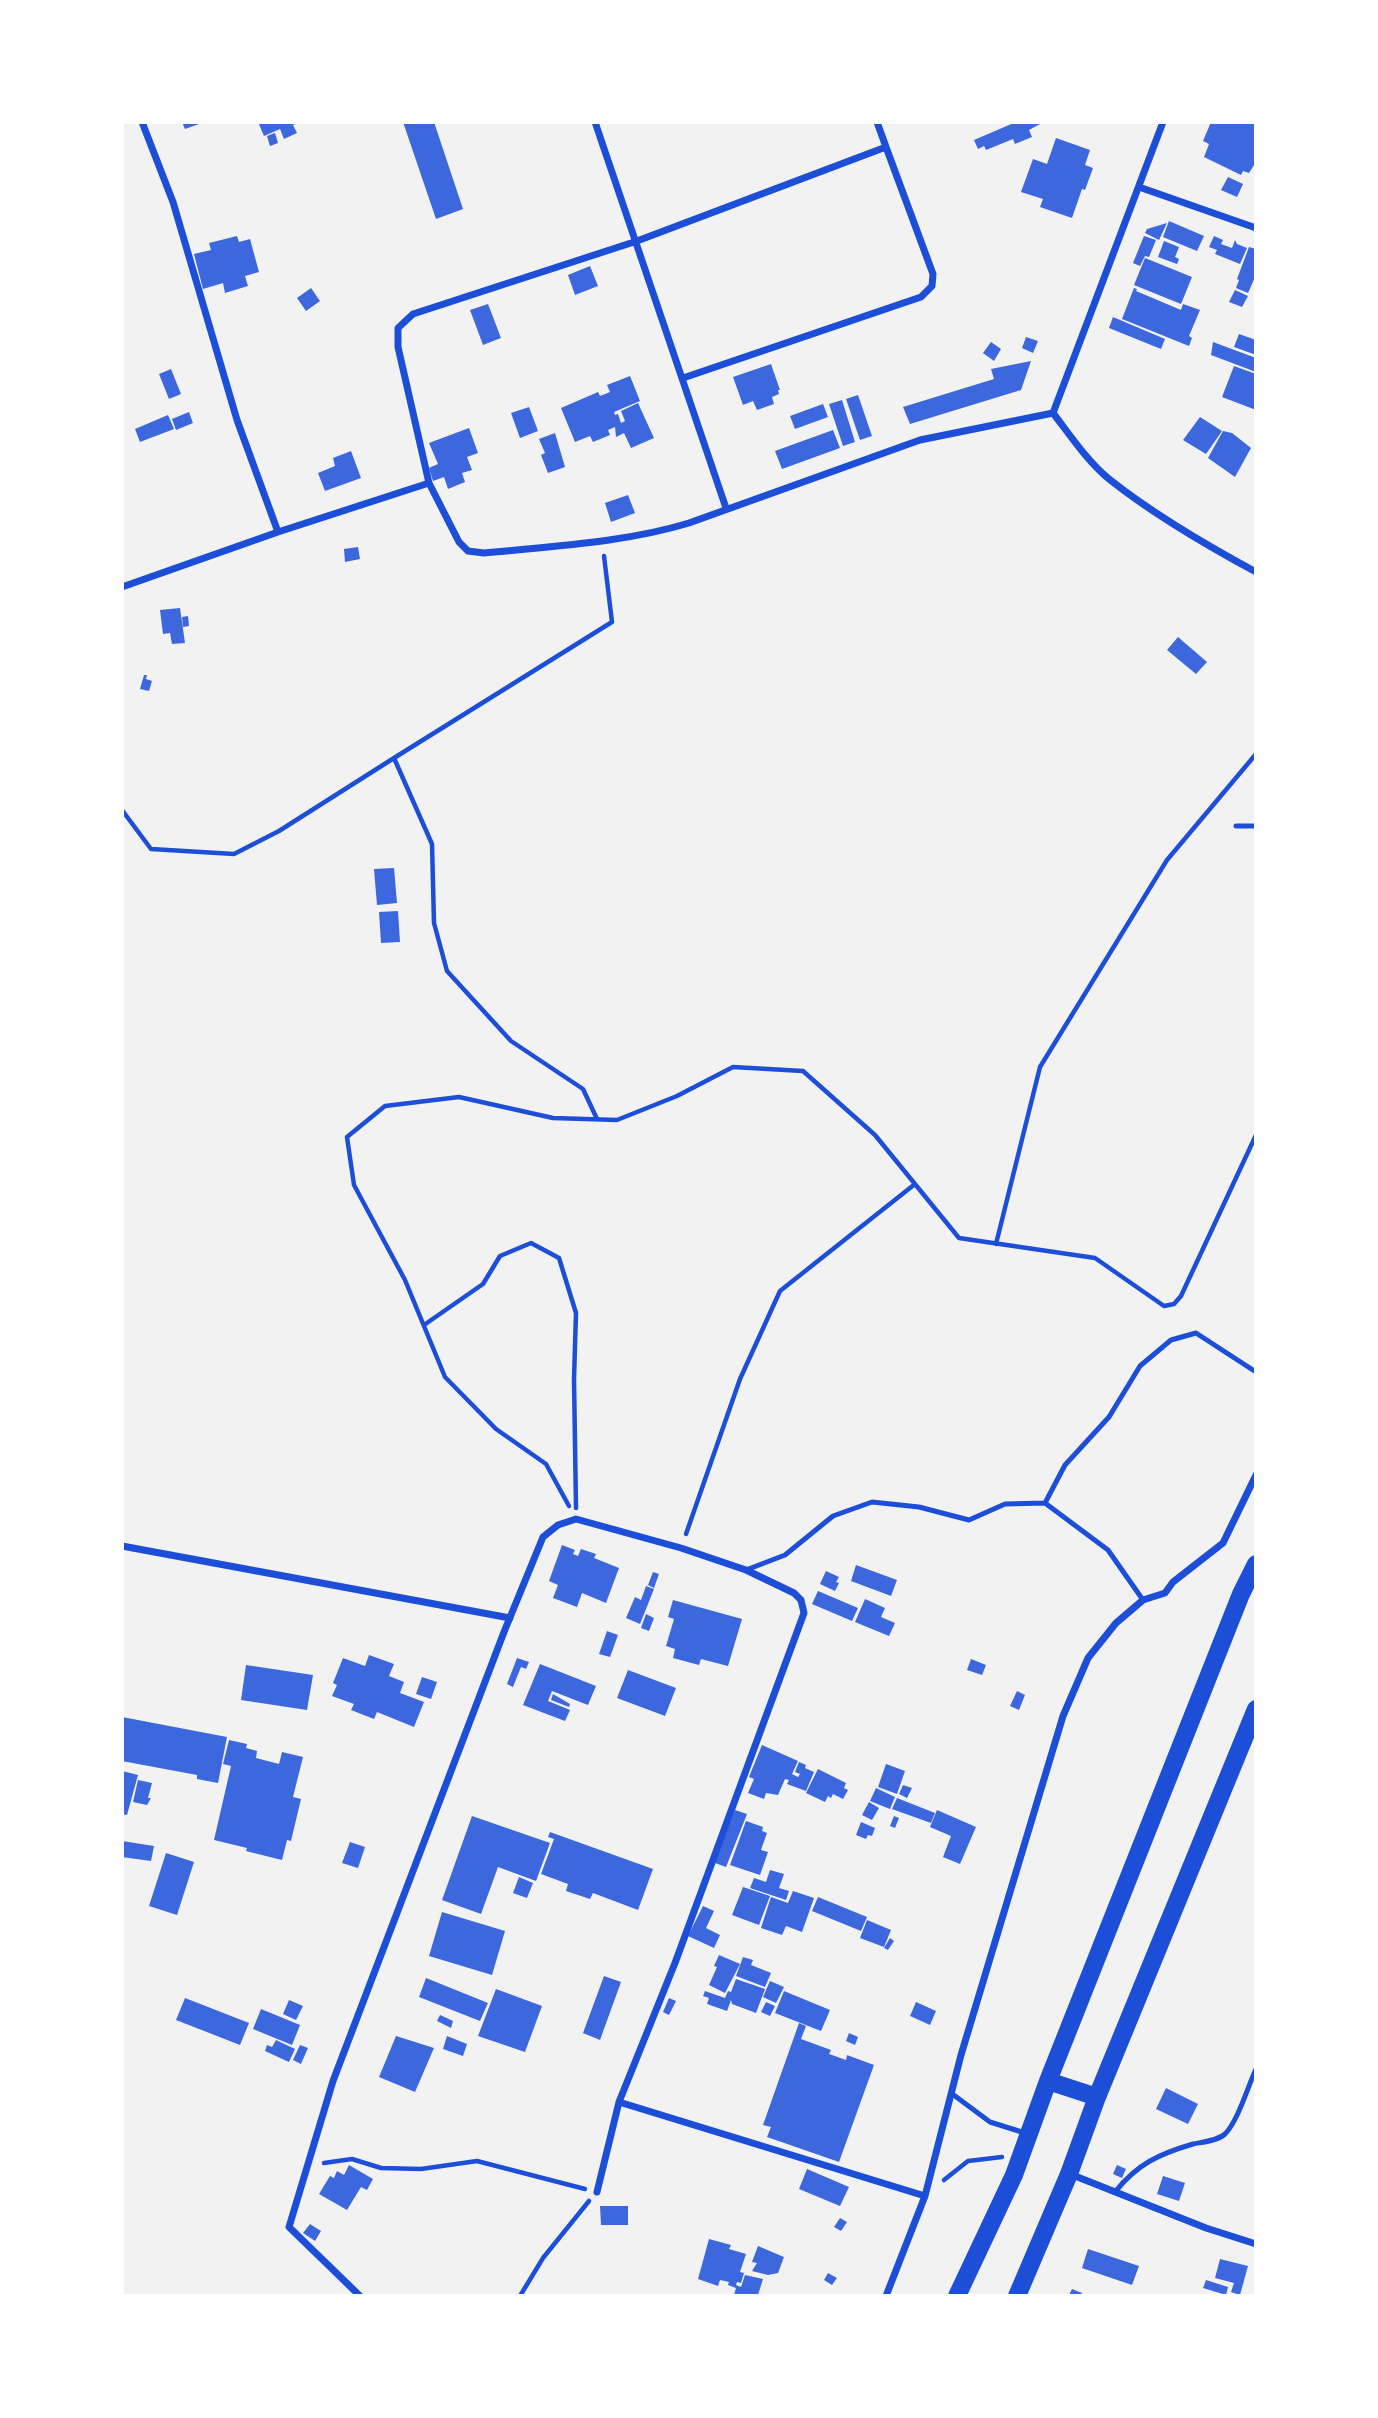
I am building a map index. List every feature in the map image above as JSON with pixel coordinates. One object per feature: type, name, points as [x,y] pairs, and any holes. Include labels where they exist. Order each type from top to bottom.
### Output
[{"type":"main road","points":[[957,2295],[1014,2175],[1048,2081],[1255,1564]]},
{"type":"main road","points":[[1017,2295],[1069,2174],[1097,2097],[1255,1709]]},
{"type":"main road","points":[[1048,2081],[1097,2097]]},
{"type":"street","points":[[142,122],[173,202],[237,420],[278,532]]},
{"type":"street","points":[[595,122],[726,508]]},
{"type":"street","points":[[683,378],[921,297],[932,286],[933,274],[877,122]]},
{"type":"street","points":[[1053,413],[1163,122]]},
{"type":"street","points":[[886,148],[637,241],[413,314],[398,328],[398,346],[429,483],[459,542],[468,551],[484,553],[602,541],[661,531],[920,440],[1053,413]]},
{"type":"street","points":[[1139,187],[1255,228]]},
{"type":"street","points":[[1053,413],[1108,478],[1213,549],[1255,572]]},
{"type":"street","points":[[122,587],[429,483]]},
{"type":"street","points":[[886,2295],[925,2196],[951,2093],[1063,1716],[1088,1658],[1116,1623],[1143,1600],[1165,1593],[1173,1582],[1223,1543],[1255,1475]]},
{"type":"street","points":[[360,2295],[289,2227],[333,2081],[510,1618],[543,1537],[558,1525],[576,1519],[681,1548],[746,1570],[794,1593],[801,1600],[804,1613],[675,1963],[619,2102],[597,2192]]},
{"type":"street","points":[[122,1546],[510,1618]]},
{"type":"street","points":[[619,2102],[925,2196]]},
{"type":"street","points":[[1069,2174],[1206,2228],[1255,2244]]},
{"type":"lane","points":[[1236,826],[1255,826]]},
{"type":"lane","points":[[1045,1503],[1065,1465],[1109,1417],[1140,1366],[1171,1340],[1196,1333],[1255,1371]]},
{"type":"lane","points":[[746,1570],[785,1555],[833,1516],[872,1502],[919,1507],[969,1520],[1005,1504],[1045,1503],[1108,1550],[1143,1600]]},
{"type":"lane","points":[[1115,2192],[1139,2167],[1163,2154],[1225,2134],[1255,2069]]},
{"type":"lane","points":[[951,2093],[990,2122],[1028,2134]]},
{"type":"path","points":[[122,810],[151,849],[234,853],[279,831],[612,622],[602,541]]},
{"type":"path","points":[[996,1244],[1040,1067],[1167,860],[1255,754]]},
{"type":"path","points":[[394,758],[432,844],[434,923],[447,971],[511,1041],[583,1089],[598,1119]]},
{"type":"path","points":[[576,1519],[546,1464],[496,1429],[445,1377],[405,1280],[354,1185],[346,1137],[385,1106],[458,1097],[553,1118],[617,1119],[677,1096],[733,1067],[803,1071],[875,1135],[959,1238],[1094,1258],[1164,1306],[1174,1304],[1181,1296],[1255,1135]]},
{"type":"path","points":[[681,1548],[740,1379],[780,1291],[915,1184]]},
{"type":"path","points":[[424,1325],[482,1284],[500,1256],[531,1243],[559,1258],[576,1313],[576,1519]]},
{"type":"path","points":[[925,2196],[968,2161],[1007,2157],[1014,2175]]},
{"type":"path","points":[[319,2164],[352,2159],[381,2168],[421,2169],[477,2161],[597,2192],[542,2258],[520,2295]]},
{"type":"building","points":[[182,122],[202,122],[202,123],[185,129]]},
{"type":"building","points":[[258,122],[300,122],[293,125],[297,133],[284,139],[280,129],[264,136]]},
{"type":"building","points":[[403,122],[434,122],[463,209],[436,219]]},
{"type":"building","points":[[1016,122],[1042,123],[1029,130],[1032,137],[1015,144],[1013,139],[986,150],[984,146],[978,149],[974,140]]},
{"type":"building","points":[[1211,122],[1256,122],[1256,162],[1249,173],[1243,171],[1241,175],[1204,157],[1209,144],[1203,141]]},
{"type":"building","points":[[275,133],[278,143],[270,146],[267,136]]},
{"type":"building","points":[[1056,138],[1090,150],[1085,165],[1093,168],[1072,218],[1040,207],[1043,199],[1021,192],[1033,159],[1047,164]]},
{"type":"building","points":[[1228,177],[1243,184],[1237,197],[1221,190]]},
{"type":"building","points":[[1169,221],[1204,236],[1197,251],[1163,237]]},
{"type":"building","points":[[1167,223],[1159,240],[1145,233],[1147,229]]},
{"type":"building","points":[[237,236],[239,242],[250,239],[259,272],[245,276],[248,286],[225,293],[223,283],[203,289],[194,254],[211,250],[209,243]]},
{"type":"building","points":[[1144,236],[1156,240],[1149,257],[1145,256],[1140,266],[1133,263]]},
{"type":"building","points":[[1214,236],[1223,240],[1221,244],[1232,248],[1235,240],[1237,244],[1247,248],[1240,264],[1215,254],[1217,250],[1209,247]]},
{"type":"building","points":[[1164,241],[1179,247],[1175,257],[1179,259],[1177,264],[1158,257]]},
{"type":"building","points":[[1249,247],[1256,249],[1256,275],[1248,293],[1236,288]]},
{"type":"building","points":[[1145,258],[1192,277],[1181,304],[1134,285]]},
{"type":"building","points":[[590,266],[598,286],[575,295],[568,275]]},
{"type":"building","points":[[311,288],[320,301],[306,311],[297,298]]},
{"type":"building","points":[[1134,288],[1181,310],[1183,304],[1200,310],[1189,336],[1192,338],[1189,346],[1122,319]]},
{"type":"building","points":[[1235,290],[1248,296],[1242,307],[1229,302]]},
{"type":"building","points":[[488,304],[501,338],[483,345],[470,310]]},
{"type":"building","points":[[1113,317],[1165,339],[1161,349],[1109,328]]},
{"type":"building","points":[[1239,334],[1256,340],[1256,355],[1234,347]]},
{"type":"building","points":[[1026,337],[1038,341],[1033,353],[1022,348]]},
{"type":"building","points":[[991,342],[1001,349],[994,361],[983,353]]},
{"type":"building","points":[[1213,342],[1256,358],[1256,372],[1211,355]]},
{"type":"building","points":[[1031,361],[1021,390],[910,424],[903,407],[994,379],[991,369]]},
{"type":"building","points":[[771,364],[780,390],[779,394],[772,397],[774,404],[757,410],[753,401],[743,405],[733,377]]},
{"type":"building","points":[[1234,366],[1256,374],[1256,410],[1222,397]]},
{"type":"building","points":[[171,369],[181,394],[169,399],[159,374]]},
{"type":"building","points":[[630,376],[640,401],[614,412],[615,415],[618,414],[621,423],[625,421],[621,411],[638,403],[654,438],[631,448],[624,433],[616,437],[615,427],[608,430],[610,435],[593,442],[590,436],[575,442],[561,408],[598,392],[600,396],[610,392],[607,385]]},
{"type":"building","points":[[858,395],[872,436],[860,440],[846,399]]},
{"type":"building","points":[[842,400],[855,442],[843,446],[829,404]]},
{"type":"building","points":[[823,404],[828,417],[795,429],[790,416]]},
{"type":"building","points":[[529,407],[538,431],[520,438],[511,413]]},
{"type":"building","points":[[189,412],[193,423],[176,430],[172,419]]},
{"type":"building","points":[[168,415],[174,429],[140,442],[135,429]]},
{"type":"building","points":[[1200,417],[1222,431],[1206,454],[1183,440]]},
{"type":"building","points":[[469,428],[478,453],[467,457],[472,470],[462,473],[465,482],[448,489],[444,477],[433,481],[429,468],[438,464],[429,443]]},
{"type":"building","points":[[833,430],[840,448],[782,469],[775,451]]},
{"type":"building","points":[[1223,431],[1232,433],[1251,448],[1235,477],[1208,458]]},
{"type":"building","points":[[555,433],[565,467],[548,473],[541,455],[545,453],[539,439]]},
{"type":"building","points":[[351,451],[361,478],[325,491],[318,473],[335,466],[333,458]]},
{"type":"building","points":[[628,495],[635,513],[611,522],[605,503]]},
{"type":"building","points":[[358,547],[360,559],[345,562],[344,549]]},
{"type":"building","points":[[180,608],[185,643],[172,644],[170,633],[163,634],[160,610]]},
{"type":"building","points":[[188,616],[189,626],[183,627],[182,617]]},
{"type":"building","points":[[1178,637],[1207,662],[1196,674],[1167,650]]},
{"type":"building","points":[[144,675],[152,681],[149,691],[140,689]]},
{"type":"building","points":[[394,868],[397,903],[377,905],[374,869]]},
{"type":"building","points":[[398,911],[400,942],[381,943],[379,912]]},
{"type":"building","points":[[562,1545],[575,1550],[573,1554],[578,1556],[581,1549],[596,1554],[594,1558],[619,1568],[606,1603],[582,1593],[577,1607],[553,1598],[558,1585],[549,1581]]},
{"type":"building","points":[[856,1565],[897,1580],[891,1596],[851,1581]]},
{"type":"building","points":[[826,1571],[839,1577],[835,1591],[820,1584]]},
{"type":"building","points":[[653,1572],[659,1574],[654,1588],[648,1585]]},
{"type":"building","points":[[646,1586],[654,1589],[640,1624],[626,1618],[635,1597],[641,1600]]},
{"type":"building","points":[[818,1591],[858,1608],[852,1621],[812,1604]]},
{"type":"building","points":[[865,1599],[885,1608],[881,1617],[895,1623],[889,1636],[855,1622]]},
{"type":"building","points":[[673,1600],[742,1619],[728,1666],[701,1659],[699,1665],[673,1658],[675,1649],[666,1646],[674,1619],[668,1617]]},
{"type":"building","points":[[646,1614],[654,1618],[649,1631],[641,1628]]},
{"type":"building","points":[[607,1631],[618,1635],[610,1657],[599,1654]]},
{"type":"building","points":[[369,1655],[394,1664],[389,1676],[404,1682],[400,1693],[424,1702],[414,1727],[377,1712],[374,1719],[351,1710],[354,1704],[332,1696],[337,1685],[333,1683],[343,1658],[365,1666]]},
{"type":"building","points":[[517,1658],[529,1662],[526,1669],[521,1667],[513,1687],[507,1684]]},
{"type":"building","points":[[971,1659],[986,1665],[982,1675],[967,1670]]},
{"type":"building","points":[[540,1664],[596,1686],[588,1705],[552,1691],[548,1701],[570,1710],[565,1721],[523,1705]]},
{"type":"building","points":[[246,1665],[313,1675],[307,1710],[241,1700]]},
{"type":"building","points":[[628,1670],[676,1688],[665,1716],[617,1698]]},
{"type":"building","points":[[422,1677],[437,1682],[431,1699],[416,1694]]},
{"type":"building","points":[[1017,1691],[1025,1695],[1019,1710],[1010,1706]]},
{"type":"building","points":[[553,1694],[570,1704],[569,1707],[551,1700]]},
{"type":"building","points":[[122,1717],[227,1737],[218,1783],[197,1779],[197,1775],[122,1761]]},
{"type":"building","points":[[229,1740],[247,1744],[246,1748],[257,1751],[256,1758],[279,1764],[282,1752],[303,1757],[293,1797],[301,1799],[291,1841],[287,1840],[282,1860],[214,1840],[231,1766],[223,1764]]},
{"type":"building","points":[[762,1745],[798,1761],[792,1774],[798,1777],[800,1774],[795,1772],[799,1762],[814,1772],[806,1791],[787,1784],[789,1780],[785,1779],[778,1795],[766,1793],[764,1799],[748,1793],[754,1779],[749,1777]]},
{"type":"building","points":[[886,1764],[905,1771],[897,1794],[878,1787]]},
{"type":"building","points":[[818,1769],[846,1783],[844,1788],[848,1790],[843,1799],[833,1794],[831,1798],[828,1796],[825,1802],[806,1793]]},
{"type":"building","points":[[122,1771],[138,1775],[127,1815],[122,1814]]},
{"type":"building","points":[[138,1780],[152,1783],[148,1798],[151,1798],[147,1805],[133,1802]]},
{"type":"building","points":[[903,1785],[912,1788],[907,1798],[899,1794]]},
{"type":"building","points":[[876,1788],[895,1797],[890,1809],[870,1801]]},
{"type":"building","points":[[897,1798],[935,1813],[931,1823],[892,1809]]},
{"type":"building","points":[[869,1802],[879,1808],[872,1820],[862,1815]]},
{"type":"building","points":[[735,1810],[747,1814],[726,1867],[715,1863]]},
{"type":"building","points":[[937,1810],[976,1827],[960,1864],[943,1857],[951,1836],[930,1827]]},
{"type":"building","points":[[472,1816],[550,1843],[536,1881],[498,1867],[481,1914],[442,1900]]},
{"type":"building","points":[[894,1816],[899,1818],[895,1828],[890,1826]]},
{"type":"building","points":[[746,1821],[763,1827],[762,1831],[767,1833],[761,1850],[768,1852],[760,1875],[730,1865]]},
{"type":"building","points":[[861,1822],[875,1828],[872,1836],[868,1835],[866,1839],[856,1835]]},
{"type":"building","points":[[550,1832],[653,1869],[638,1910],[593,1893],[590,1899],[566,1891],[568,1884],[541,1874],[554,1839],[548,1837]]},
{"type":"building","points":[[122,1841],[154,1846],[151,1861],[122,1857]]},
{"type":"building","points":[[350,1842],[365,1847],[358,1868],[342,1863]]},
{"type":"building","points":[[166,1853],[194,1862],[177,1915],[149,1906]]},
{"type":"building","points":[[770,1870],[784,1874],[779,1888],[789,1891],[786,1900],[750,1888],[754,1878],[766,1882]]},
{"type":"building","points":[[519,1877],[533,1883],[527,1898],[513,1893]]},
{"type":"building","points":[[743,1887],[770,1896],[759,1925],[732,1915]]},
{"type":"building","points":[[793,1891],[814,1898],[802,1932],[786,1926],[782,1935],[761,1928],[771,1897],[788,1903]]},
{"type":"building","points":[[818,1897],[867,1917],[861,1931],[812,1911]]},
{"type":"building","points":[[703,1906],[714,1911],[706,1928],[720,1935],[714,1948],[688,1936]]},
{"type":"building","points":[[442,1912],[505,1931],[492,1975],[429,1956]]},
{"type":"building","points":[[867,1920],[891,1930],[884,1947],[860,1938]]},
{"type":"building","points":[[890,1938],[894,1941],[888,1950],[884,1948]]},
{"type":"building","points":[[719,1955],[740,1964],[725,1993],[709,1985]]},
{"type":"building","points":[[743,1957],[753,1960],[751,1965],[771,1973],[765,1987],[736,1976]]},
{"type":"building","points":[[604,1976],[621,1982],[600,2040],[583,2033]]},
{"type":"building","points":[[426,1978],[488,2003],[480,2021],[419,1997]]},
{"type":"building","points":[[736,1979],[765,1989],[756,2013],[732,2004],[731,2000],[727,2011],[707,2004],[709,1998],[703,1996],[705,1991],[725,1998],[728,1991],[731,1992]]},
{"type":"building","points":[[770,1981],[784,1987],[776,2003],[763,1997]]},
{"type":"building","points":[[496,1989],[542,2006],[525,2052],[478,2036]]},
{"type":"building","points":[[784,1991],[830,2010],[821,2031],[775,2013]]},
{"type":"building","points":[[185,1998],[249,2023],[240,2045],[176,2020]]},
{"type":"building","points":[[669,1998],[676,2001],[669,2015],[663,2012]]},
{"type":"building","points":[[289,2000],[303,2006],[296,2020],[283,2014]]},
{"type":"building","points":[[766,2002],[775,2006],[770,2016],[761,2012]]},
{"type":"building","points":[[916,2002],[936,2011],[930,2025],[910,2016]]},
{"type":"building","points":[[261,2009],[300,2025],[292,2045],[253,2029]]},
{"type":"building","points":[[440,2015],[453,2021],[451,2028],[437,2021]]},
{"type":"building","points":[[799,2023],[806,2026],[801,2039],[831,2050],[829,2054],[846,2060],[847,2055],[874,2065],[839,2162],[767,2137],[771,2127],[763,2125]]},
{"type":"building","points":[[849,2033],[858,2037],[855,2045],[846,2041]]},
{"type":"building","points":[[396,2036],[434,2048],[415,2092],[379,2077]]},
{"type":"building","points":[[447,2036],[467,2044],[463,2056],[443,2049]]},
{"type":"building","points":[[276,2040],[295,2049],[289,2062],[265,2051],[267,2045],[272,2047]]},
{"type":"building","points":[[300,2045],[308,2048],[301,2064],[293,2060]]},
{"type":"building","points":[[1166,2088],[1198,2104],[1188,2124],[1156,2109]]},
{"type":"building","points":[[349,2165],[373,2179],[367,2190],[361,2187],[347,2210],[319,2194],[330,2176],[334,2178],[337,2171],[344,2175]]},
{"type":"building","points":[[1117,2165],[1126,2169],[1122,2178],[1113,2174]]},
{"type":"building","points":[[807,2169],[849,2187],[840,2206],[799,2189]]},
{"type":"building","points":[[1163,2176],[1185,2183],[1179,2201],[1157,2194]]},
{"type":"building","points":[[600,2206],[628,2206],[628,2225],[601,2225]]},
{"type":"building","points":[[840,2218],[847,2222],[841,2231],[834,2227]]},
{"type":"building","points":[[310,2224],[321,2231],[315,2241],[303,2233]]},
{"type":"building","points":[[709,2239],[731,2245],[729,2249],[746,2254],[740,2272],[744,2273],[741,2283],[737,2282],[736,2285],[741,2287],[745,2275],[763,2279],[758,2295],[734,2295],[736,2288],[728,2285],[729,2282],[720,2280],[718,2286],[698,2279]]},
{"type":"building","points":[[758,2246],[784,2257],[778,2273],[768,2275],[752,2271],[757,2263],[752,2262]]},
{"type":"building","points":[[1088,2249],[1139,2266],[1132,2285],[1082,2268]]},
{"type":"building","points":[[1220,2259],[1248,2266],[1240,2295],[1231,2292],[1234,2283],[1215,2278]]},
{"type":"building","points":[[828,2273],[837,2278],[832,2285],[824,2280]]},
{"type":"building","points":[[1206,2280],[1228,2287],[1226,2295],[1203,2288]]},
{"type":"building","points":[[1072,2289],[1082,2293],[1081,2295],[1069,2295]]}]
